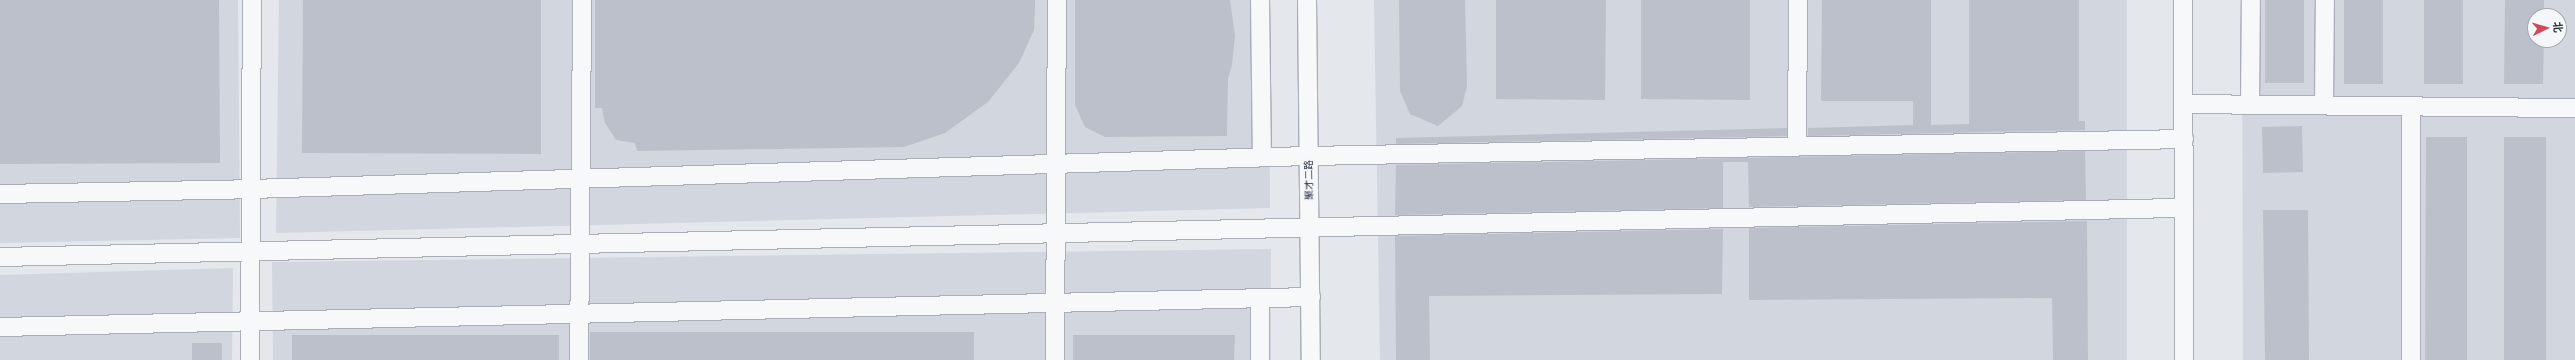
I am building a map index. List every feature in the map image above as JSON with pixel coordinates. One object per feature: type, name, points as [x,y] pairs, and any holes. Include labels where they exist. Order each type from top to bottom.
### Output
[{"type":"street","points":[[250,360],[252,0]]},
{"type":"street","points":[[579,360],[582,0]]},
{"type":"street","points":[[1055,360],[1054,163],[1057,0]]},
{"type":"street","points":[[1260,0],[1262,157]]},
{"type":"street","name":"聚才二路","points":[[1308,0],[1311,360]]},
{"type":"street","points":[[1796,146],[1798,0]]},
{"type":"street","points":[[2183,0],[2184,360]]},
{"type":"street","points":[[2250,105],[2252,0]]},
{"type":"street","points":[[2324,105],[2325,0]]},
{"type":"street","points":[[2184,104],[2575,108]]},
{"type":"street","points":[[2411,106],[2411,360]]},
{"type":"street","points":[[0,194],[251,189],[1262,157],[2184,139]]},
{"type":"street","points":[[0,257],[1310,226],[2184,208]]},
{"type":"street","points":[[0,327],[579,312],[1311,296]]},
{"type":"street","points":[[1260,298],[1260,360]]},
{"type":"shaded area","points":[[0,0],[238,0],[240,238],[0,243]]},
{"type":"shaded area","points":[[279,0],[1269,0],[1270,208],[276,233]]},
{"type":"shaded area","points":[[1374,0],[2127,0],[2127,360],[1380,360]]},
{"type":"shaded area","points":[[2242,0],[2575,0],[2575,360],[2243,360]]},
{"type":"shaded area","points":[[1271,249],[1271,360],[273,360],[272,262]]},
{"type":"shaded area","points":[[233,268],[232,360],[0,360],[0,275]]},
{"type":"building","points":[[0,0],[219,0],[220,163],[0,164]]},
{"type":"building","points":[[303,0],[541,0],[541,154],[302,153]]},
{"type":"building","points":[[595,0],[1035,0],[1035,7],[1034,30],[1019,63],[988,102],[945,133],[904,147],[637,151],[635,143],[616,140],[605,123],[602,108],[595,108]]},
{"type":"building","points":[[1075,0],[1230,0],[1235,36],[1232,65],[1228,79],[1227,136],[1105,137],[1085,127],[1075,105]]},
{"type":"building","points":[[1399,0],[1465,0],[1467,86],[1462,106],[1438,126],[1410,114],[1400,91]]},
{"type":"building","points":[[1496,0],[1606,0],[1605,100],[1496,99]]},
{"type":"building","points":[[1641,0],[1750,0],[1750,100],[1641,99]]},
{"type":"building","points":[[1822,0],[1931,0],[1931,125],[1969,124],[1969,0],[2079,0],[2079,121],[2085,121],[2085,130],[1808,136],[1808,128],[1913,125],[1913,101],[1821,101]]},
{"type":"building","points":[[2265,0],[2304,0],[2304,83],[2265,83]]},
{"type":"building","points":[[2344,0],[2383,0],[2383,84],[2344,84]]},
{"type":"building","points":[[2424,0],[2463,0],[2463,84],[2424,84]]},
{"type":"building","points":[[2505,0],[2544,0],[2544,8],[2527,8],[2527,48],[2544,48],[2543,84],[2504,84]]},
{"type":"building","points":[[2302,126],[2303,172],[2263,173],[2262,127]]},
{"type":"building","points":[[1787,128],[1787,136],[1396,144],[1396,138]]},
{"type":"building","points":[[2426,137],[2467,137],[2467,360],[2425,360]]},
{"type":"building","points":[[2504,137],[2546,137],[2546,360],[2504,360]]},
{"type":"building","points":[[2085,151],[2086,200],[1749,207],[1748,162],[1723,162],[1723,208],[1395,215],[1396,165]]},
{"type":"building","points":[[2263,210],[2308,210],[2309,360],[2265,360]]},
{"type":"building","points":[[2087,221],[2088,360],[2053,360],[2052,298],[1749,300],[1749,228]]},
{"type":"building","points":[[1723,229],[1722,294],[1429,296],[1430,360],[1396,360],[1395,236]]},
{"type":"building","points":[[590,332],[974,332],[974,360],[590,360]]},
{"type":"building","points":[[292,335],[559,335],[559,360],[292,360]]},
{"type":"building","points":[[1073,335],[1235,335],[1234,360],[1073,360]]},
{"type":"building","points":[[192,343],[222,343],[222,360],[192,360]]}]
